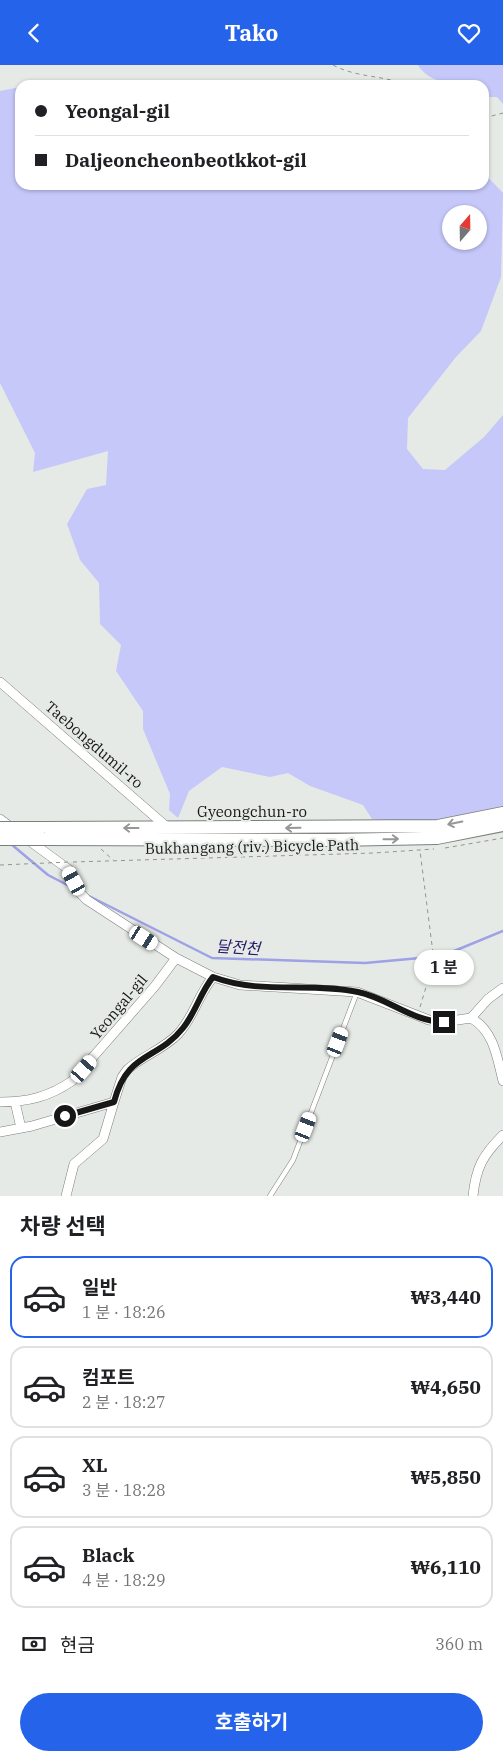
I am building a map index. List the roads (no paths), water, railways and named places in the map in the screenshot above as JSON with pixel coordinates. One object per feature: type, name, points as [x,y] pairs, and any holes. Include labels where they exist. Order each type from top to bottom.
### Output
[{"type":"main road","name":"Gyeongchun-ro","points":[[0,839],[43,833],[169,829],[438,826],[503,813]]},
{"type":"main road","name":"Gyeongchun-ro","points":[[0,829],[43,833],[296,840],[437,838],[503,825]]},
{"type":"street","name":"Taebongdumil-ro","points":[[0,682],[169,829]]},
{"type":"street","points":[[0,819],[69,866],[80,893],[87,900],[176,958],[213,977],[240,985],[357,992],[437,1022],[471,1018],[486,1029],[492,1039],[503,1081]]},
{"type":"street","name":"Yeongal-gil","points":[[0,1102],[15,1102],[43,1097],[57,1091],[72,1081],[155,986],[176,958]]},
{"type":"street","points":[[66,1196],[74,1164],[102,1139],[119,1086],[127,1071],[176,1036],[190,1019],[201,994],[213,977]]},
{"type":"street","points":[[471,1018],[482,1005],[503,988]]},
{"type":"street","points":[[15,1102],[21,1128]]},
{"type":"street","points":[[0,1132],[114,1102]]},
{"type":"street","points":[[473,1196],[479,1166],[484,1155],[503,1135]]},
{"type":"lane","points":[[270,1196],[293,1160],[357,992]]},
{"type":"waterway","name":"달전천","points":[[11,844],[48,875],[75,889]]},
{"type":"waterway","name":"달전천","points":[[87,895],[212,958],[365,963],[442,956],[503,931]]}]
